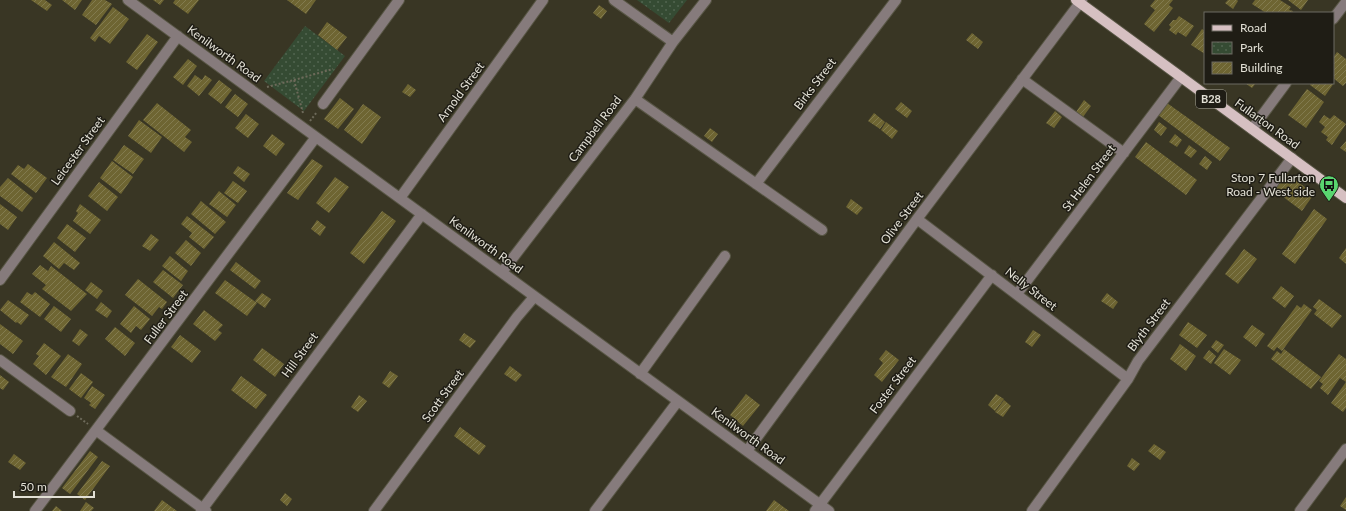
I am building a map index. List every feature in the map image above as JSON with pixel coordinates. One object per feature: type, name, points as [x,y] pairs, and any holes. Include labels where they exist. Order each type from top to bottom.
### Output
[{"type":"main road","name":"Fullarton Road","points":[[1079,1],[1346,198]]},
{"type":"street","name":"Kenilworth Road","points":[[128,0],[502,272],[534,297],[747,450],[818,508],[829,511]]},
{"type":"street","points":[[323,104],[399,0]]},
{"type":"street","name":"Arnold Street","points":[[400,198],[544,0]]},
{"type":"street","points":[[614,0],[673,42]]},
{"type":"street","name":"Campbell Road","points":[[502,272],[635,98],[673,42],[706,0]]},
{"type":"street","name":"Birks Street","points":[[756,184],[896,0]]},
{"type":"street","name":"Olive Street","points":[[747,450],[1079,1]]},
{"type":"street","points":[[1334,18],[1345,4]]},
{"type":"street","name":"Leicester Street","points":[[0,280],[178,36]]},
{"type":"street","name":"St Helen Street","points":[[1017,294],[1181,77]]},
{"type":"street","points":[[1022,79],[1124,153]]},
{"type":"street","points":[[1252,129],[1285,84]]},
{"type":"street","points":[[635,98],[822,230]]},
{"type":"street","name":"Fuller Street","points":[[35,511],[97,431],[316,137]]},
{"type":"street","name":"Blyth Street","points":[[1032,511],[1128,379],[1138,361],[1292,158]]},
{"type":"street","name":"Hill Street","points":[[203,510],[422,214]]},
{"type":"street","name":"Nelly Street","points":[[917,219],[1128,379]]},
{"type":"street","points":[[640,374],[725,256]]},
{"type":"street","name":"Foster Street","points":[[818,508],[992,275]]},
{"type":"street","name":"Scott Street","points":[[374,511],[512,323],[534,297]]},
{"type":"street","points":[[0,360],[70,411]]},
{"type":"street","points":[[595,511],[678,401]]},
{"type":"street","points":[[97,431],[203,510]]},
{"type":"street","points":[[1300,511],[1346,449]]},
{"type":"path","points":[[267,87],[333,69]]},
{"type":"path","points":[[294,80],[303,113]]},
{"type":"path","points":[[304,129],[323,104]]},
{"type":"path","points":[[70,411],[97,431]]},
{"type":"green space","points":[[637,0],[687,0],[669,23]]},
{"type":"green space","points":[[305,26],[345,56],[304,111],[264,81]]},
{"type":"building","points":[[31,0],[45,0],[52,5],[47,11]]},
{"type":"building","points":[[62,0],[82,0],[75,10]]},
{"type":"building","points":[[92,0],[105,0],[112,4],[96,25],[82,15]]},
{"type":"building","points":[[153,0],[164,0],[160,5]]},
{"type":"building","points":[[175,0],[199,0],[188,14],[173,3]]},
{"type":"building","points":[[287,0],[316,0],[306,14]]},
{"type":"building","points":[[1155,0],[1173,0],[1169,5],[1173,8],[1154,32],[1144,24],[1155,10],[1150,6]]},
{"type":"building","points":[[1228,0],[1238,1],[1233,9],[1225,3]]},
{"type":"building","points":[[1255,0],[1280,0],[1291,7],[1289,10],[1293,11],[1264,12],[1252,4]]},
{"type":"building","points":[[1288,0],[1308,0],[1301,10]]},
{"type":"building","points":[[599,5],[607,11],[601,19],[593,13]]},
{"type":"building","points":[[113,7],[129,19],[110,44],[99,36],[95,42],[90,38]]},
{"type":"building","points":[[1179,16],[1194,26],[1186,37],[1178,32],[1176,35],[1169,30],[1171,27],[1169,25]]},
{"type":"building","points":[[327,22],[347,37],[337,50],[318,35]]},
{"type":"building","points":[[1202,29],[1204,30],[1204,53],[1191,45]]},
{"type":"building","points":[[972,33],[983,42],[978,49],[966,40]]},
{"type":"building","points":[[147,34],[158,42],[137,70],[126,62]]},
{"type":"building","points":[[1337,52],[1346,59],[1346,83],[1343,86],[1334,79],[1334,56]]},
{"type":"building","points":[[188,59],[197,66],[183,85],[173,77]]},
{"type":"building","points":[[195,75],[202,80],[205,75],[212,80],[199,96],[187,86]]},
{"type":"building","points":[[219,80],[232,90],[221,104],[208,94]]},
{"type":"building","points":[[408,84],[416,90],[410,97],[402,92]]},
{"type":"building","points":[[1246,84],[1255,84],[1252,88]]},
{"type":"building","points":[[1310,84],[1333,84],[1325,96]]},
{"type":"building","points":[[1307,89],[1324,102],[1306,128],[1288,115]]},
{"type":"building","points":[[235,94],[248,104],[238,117],[225,107]]},
{"type":"building","points":[[340,98],[354,109],[338,129],[324,119]]},
{"type":"building","points":[[1084,100],[1091,106],[1083,117],[1076,112]]},
{"type":"building","points":[[901,102],[912,111],[907,118],[895,109]]},
{"type":"building","points":[[157,103],[191,130],[185,137],[192,142],[184,152],[143,120]]},
{"type":"building","points":[[1167,103],[1230,148],[1220,161],[1158,115]]},
{"type":"building","points":[[363,104],[381,117],[362,144],[344,130]]},
{"type":"building","points":[[1055,111],[1062,117],[1054,128],[1046,123]]},
{"type":"building","points":[[874,113],[885,122],[880,129],[868,121]]},
{"type":"building","points":[[246,114],[259,124],[248,138],[235,128]]},
{"type":"building","points":[[1324,115],[1330,119],[1334,115],[1346,124],[1332,145],[1326,140],[1328,137],[1321,132],[1325,127],[1319,122]]},
{"type":"building","points":[[139,120],[162,137],[151,153],[128,136]]},
{"type":"building","points":[[886,122],[898,131],[892,139],[881,130]]},
{"type":"building","points":[[1159,122],[1167,128],[1161,136],[1154,130]]},
{"type":"building","points":[[710,128],[718,134],[712,142],[704,136]]},
{"type":"building","points":[[272,134],[285,144],[276,156],[263,146]]},
{"type":"building","points":[[1175,134],[1182,140],[1177,147],[1169,142]]},
{"type":"building","points":[[1346,141],[1346,152],[1340,148]]},
{"type":"building","points":[[1146,142],[1197,180],[1186,195],[1135,157]]},
{"type":"building","points":[[124,145],[144,159],[133,174],[113,160]]},
{"type":"building","points":[[1189,145],[1197,151],[1191,158],[1184,153]]},
{"type":"building","points":[[1205,156],[1212,162],[1207,170],[1199,164]]},
{"type":"building","points":[[312,159],[323,166],[298,200],[287,193]]},
{"type":"building","points":[[112,161],[133,177],[121,194],[100,178]]},
{"type":"building","points":[[28,164],[47,178],[36,193],[11,174],[18,165],[24,169]]},
{"type":"building","points":[[238,166],[250,174],[244,182],[233,173]]},
{"type":"building","points":[[1286,173],[1314,194],[1302,211],[1274,190]]},
{"type":"building","points":[[335,177],[349,187],[329,213],[316,203]]},
{"type":"building","points":[[8,178],[33,198],[22,212],[0,196],[0,187]]},
{"type":"building","points":[[233,181],[247,191],[238,203],[224,193]]},
{"type":"building","points":[[99,182],[118,197],[107,211],[88,196]]},
{"type":"building","points":[[219,191],[236,205],[227,217],[209,204]]},
{"type":"building","points":[[851,199],[863,208],[857,215],[846,207]]},
{"type":"building","points":[[201,201],[226,222],[215,234],[191,214]]},
{"type":"building","points":[[0,204],[17,217],[8,230],[0,224]]},
{"type":"building","points":[[80,204],[101,220],[90,234],[73,221],[78,213],[76,211]]},
{"type":"building","points":[[1314,209],[1327,219],[1295,264],[1282,254]]},
{"type":"building","points":[[382,211],[396,221],[364,264],[350,253]]},
{"type":"building","points":[[187,216],[214,237],[204,249],[189,237],[192,233],[181,224]]},
{"type":"building","points":[[317,220],[326,227],[320,236],[311,229]]},
{"type":"building","points":[[67,224],[86,238],[75,252],[57,238]]},
{"type":"building","points":[[151,234],[159,240],[150,251],[142,246]]},
{"type":"building","points":[[186,240],[201,253],[191,266],[175,253]]},
{"type":"building","points":[[54,242],[80,263],[74,270],[64,263],[59,269],[43,256]]},
{"type":"building","points":[[1346,248],[1346,264],[1339,258]]},
{"type":"building","points":[[1244,249],[1257,259],[1238,284],[1225,274]]},
{"type":"building","points":[[170,256],[188,271],[181,281],[162,266]]},
{"type":"building","points":[[236,262],[261,281],[255,289],[230,270]]},
{"type":"building","points":[[40,265],[48,271],[51,266],[87,294],[71,311],[42,289],[46,285],[32,274]]},
{"type":"building","points":[[163,270],[183,285],[173,298],[153,282]]},
{"type":"building","points":[[138,279],[167,302],[162,309],[159,307],[152,316],[125,295]]},
{"type":"building","points":[[225,280],[257,303],[247,316],[215,293]]},
{"type":"building","points":[[91,282],[103,291],[97,299],[85,290]]},
{"type":"building","points":[[1281,286],[1294,296],[1285,308],[1272,298]]},
{"type":"building","points":[[27,292],[32,295],[35,292],[50,304],[40,317],[20,302]]},
{"type":"building","points":[[262,293],[271,299],[265,308],[255,301]]},
{"type":"building","points":[[1107,293],[1118,302],[1113,309],[1101,301]]},
{"type":"building","points":[[1319,299],[1342,316],[1332,328],[1314,314],[1317,310],[1313,307]]},
{"type":"building","points":[[8,300],[29,315],[21,325],[17,322],[16,323],[0,310]]},
{"type":"building","points":[[101,302],[112,311],[107,318],[95,310]]},
{"type":"building","points":[[1304,304],[1312,310],[1282,351],[1277,347],[1274,351],[1267,346],[1297,305],[1301,308]]},
{"type":"building","points":[[54,306],[71,319],[61,332],[44,319]]},
{"type":"building","points":[[134,306],[150,319],[141,330],[136,326],[131,333],[120,324]]},
{"type":"building","points":[[204,310],[223,325],[218,330],[222,333],[215,341],[193,324]]},
{"type":"building","points":[[1188,322],[1207,335],[1197,348],[1179,335]]},
{"type":"building","points":[[0,324],[23,341],[13,354],[0,344]]},
{"type":"building","points":[[1252,325],[1265,334],[1256,347],[1243,337]]},
{"type":"building","points":[[115,327],[135,343],[125,356],[105,339]]},
{"type":"building","points":[[80,329],[88,335],[79,346],[72,341]]},
{"type":"building","points":[[1033,330],[1041,335],[1032,347],[1025,342]]},
{"type":"building","points":[[464,333],[476,341],[470,348],[459,340]]},
{"type":"building","points":[[180,335],[201,351],[192,363],[171,347]]},
{"type":"building","points":[[1216,340],[1224,345],[1218,353],[1211,347]]},
{"type":"building","points":[[44,343],[61,356],[46,375],[33,364],[39,356],[36,354]]},
{"type":"building","points":[[1180,344],[1196,356],[1186,371],[1170,359]]},
{"type":"building","points":[[262,348],[284,364],[275,377],[253,360]]},
{"type":"building","points":[[1224,349],[1241,360],[1230,375],[1214,363]]},
{"type":"building","points":[[1284,349],[1321,377],[1311,389],[1271,359],[1277,351],[1281,354]]},
{"type":"building","points":[[886,350],[899,360],[882,382],[874,375],[883,363],[879,359]]},
{"type":"building","points":[[1209,350],[1216,356],[1211,364],[1203,358]]},
{"type":"building","points":[[68,354],[82,364],[66,387],[51,377]]},
{"type":"building","points":[[1339,354],[1346,359],[1346,382],[1340,378],[1328,395],[1320,388],[1323,384],[1319,381]]},
{"type":"building","points":[[510,366],[522,375],[516,382],[504,374]]},
{"type":"building","points":[[390,371],[398,376],[389,388],[382,383]]},
{"type":"building","points":[[81,373],[93,382],[81,398],[69,389]]},
{"type":"building","points":[[0,375],[9,382],[3,390],[0,388]]},
{"type":"building","points":[[241,376],[267,395],[256,409],[231,390]]},
{"type":"building","points":[[1346,382],[1346,408],[1343,412],[1331,403]]},
{"type":"building","points":[[92,386],[105,395],[95,409],[89,405],[91,403],[84,398]]},
{"type":"building","points":[[746,394],[760,405],[743,426],[730,415]]},
{"type":"building","points":[[996,394],[1004,399],[995,411],[988,405]]},
{"type":"building","points":[[359,395],[367,401],[358,412],[351,407]]},
{"type":"building","points":[[1004,400],[1011,406],[1003,417],[995,412]]},
{"type":"building","points":[[460,427],[486,446],[479,455],[454,436]]},
{"type":"building","points":[[1154,444],[1166,452],[1160,460],[1148,451]]},
{"type":"building","points":[[90,451],[98,457],[70,494],[62,488]]},
{"type":"building","points":[[14,454],[26,463],[20,470],[8,462]]},
{"type":"building","points":[[1132,458],[1140,464],[1134,471],[1127,466]]},
{"type":"building","points":[[102,461],[110,466],[85,500],[77,494]]},
{"type":"building","points":[[285,493],[292,499],[287,506],[280,500]]},
{"type":"building","points":[[1346,497],[1346,510],[1340,506]]},
{"type":"building","points":[[162,500],[177,511],[154,511]]},
{"type":"building","points":[[774,500],[789,511],[766,511]]},
{"type":"building","points":[[86,502],[94,508],[91,511],[80,511]]},
{"type":"building","points":[[56,506],[62,511],[52,511]]},
{"type":"place","name":"Stop 7 Fullarton Road - West side","points":[[1329,202]]}]
